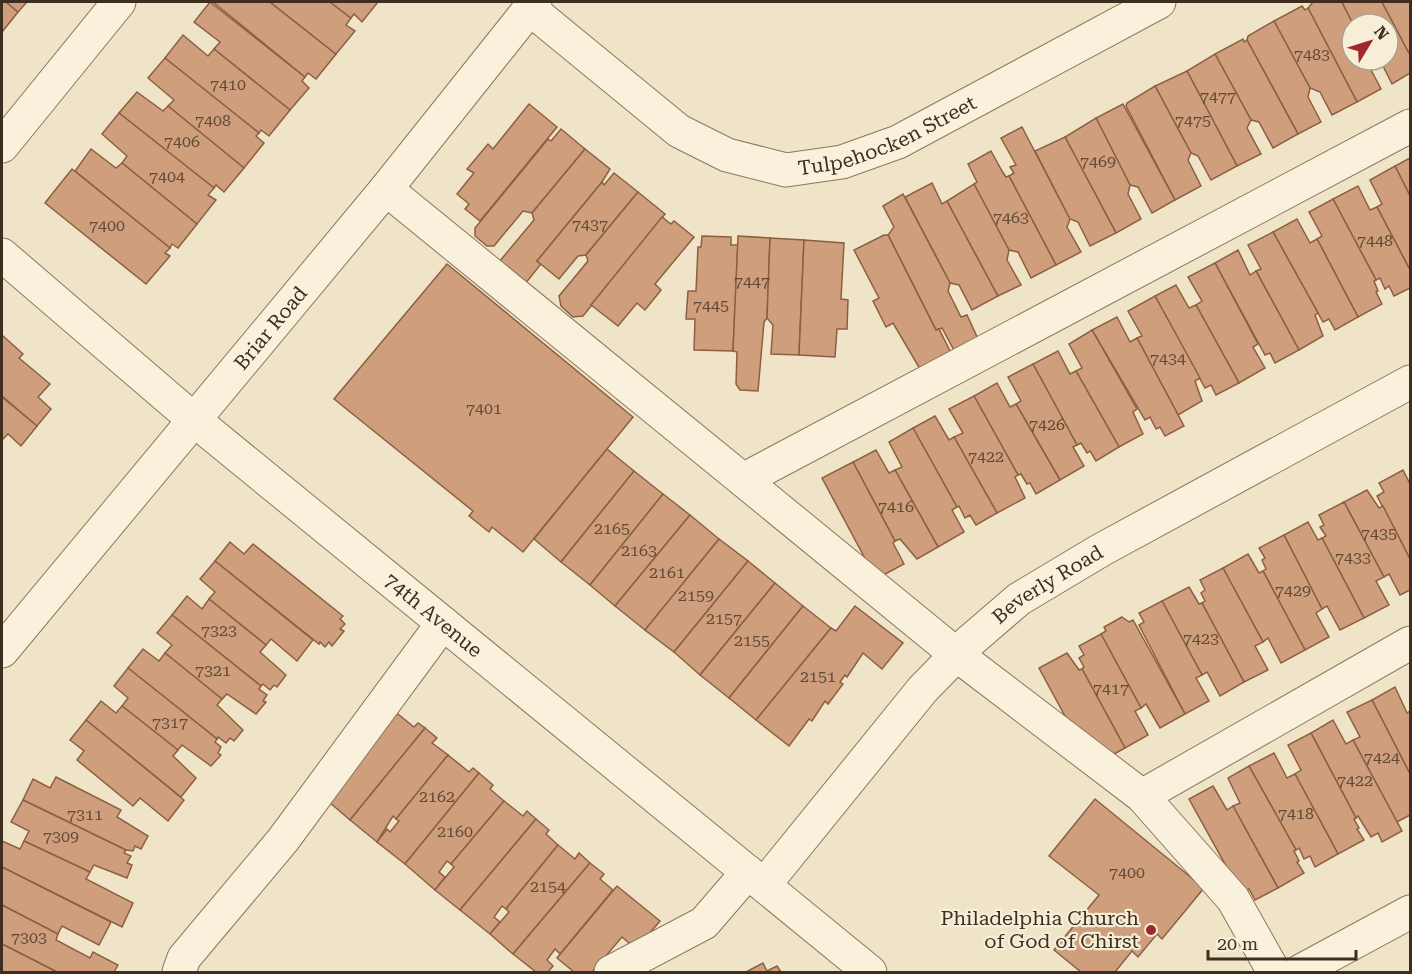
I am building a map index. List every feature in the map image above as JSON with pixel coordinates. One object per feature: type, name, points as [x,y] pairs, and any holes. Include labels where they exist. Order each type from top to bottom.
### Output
[{"type":"street","points":[[2,146],[119,2]]},
{"type":"street","name":"Tulpehocken Street","points":[[532,5],[680,131],[727,154],[786,170],[842,162],[898,142],[1159,2]]},
{"type":"street","name":"Briar Road","points":[[2,651],[386,189],[532,5]]},
{"type":"street","points":[[742,480],[1410,126]]},
{"type":"street","points":[[386,189],[957,655],[1142,796],[1233,899],[1274,972]]},
{"type":"street","name":"74th Avenue","points":[[2,255],[193,419],[870,972]]},
{"type":"street","name":"Beverly Road","points":[[611,972],[704,923],[756,879],[923,689],[1019,599],[1101,550],[1410,381]]},
{"type":"street","points":[[179,972],[184,958],[283,840],[444,623]]},
{"type":"street","points":[[1142,796],[1410,642]]},
{"type":"street","points":[[1308,970],[1410,912]]},
{"type":"building","points":[[2,2],[6,2],[18,12],[2,32]]},
{"type":"building","points":[[6,2],[27,2],[18,12]]},
{"type":"building","points":[[210,2],[305,77],[302,81],[309,88],[290,110],[214,49],[220,42],[194,22]]},
{"type":"building","points":[[213,2],[270,2],[336,54],[316,79],[308,73],[305,77]]},
{"type":"building","points":[[270,2],[330,2],[351,18],[346,25],[355,31],[336,54]]},
{"type":"building","points":[[330,2],[378,2],[362,22],[354,14],[351,18]]},
{"type":"building","points":[[1313,2],[1342,2],[1347,12],[1340,12],[1340,69],[1308,8]]},
{"type":"building","points":[[1342,2],[1382,2],[1387,12],[1347,12]]},
{"type":"building","points":[[1382,2],[1410,2],[1410,55],[1400,36],[1400,12],[1387,12]]},
{"type":"building","points":[[1302,6],[1305,10],[1308,8],[1357,102],[1332,115],[1320,92],[1310,88],[1274,21]]},
{"type":"building","points":[[1274,21],[1310,88],[1308,97],[1321,122],[1298,134],[1247,40],[1248,36]]},
{"type":"building","points":[[183,35],[208,56],[214,49],[290,110],[269,136],[261,130],[259,133],[165,58]]},
{"type":"building","points":[[1400,36],[1410,55],[1410,73],[1392,84],[1386,72],[1400,72]]},
{"type":"building","points":[[1243,39],[1244,42],[1247,40],[1298,134],[1273,148],[1259,122],[1251,120],[1215,54]]},
{"type":"building","points":[[1215,54],[1251,120],[1247,128],[1261,154],[1237,166],[1187,71]]},
{"type":"building","points":[[165,58],[259,133],[256,136],[264,143],[244,168],[168,106],[174,100],[148,78]]},
{"type":"building","points":[[1187,71],[1237,166],[1211,180],[1198,156],[1191,153],[1155,86]]},
{"type":"building","points":[[1341,72],[1372,72],[1381,89],[1357,102]]},
{"type":"building","points":[[1155,86],[1191,153],[1188,160],[1201,186],[1175,200],[1126,106],[1127,103]]},
{"type":"building","points":[[137,92],[163,111],[168,106],[244,168],[224,192],[216,185],[214,188],[119,113]]},
{"type":"building","points":[[529,104],[557,127],[480,221],[465,209],[469,204],[457,194],[474,173],[467,169],[488,144],[493,149]]},
{"type":"building","points":[[1123,104],[1175,200],[1152,213],[1138,187],[1130,185],[1096,118]]},
{"type":"building","points":[[119,113],[214,188],[208,195],[216,200],[197,224],[122,163],[127,156],[102,134]]},
{"type":"building","points":[[1096,118],[1130,185],[1128,194],[1141,219],[1116,233],[1065,137]]},
{"type":"building","points":[[1022,127],[1070,219],[1067,227],[1081,252],[1056,265],[1009,176],[1014,173],[1010,167],[1016,165],[1001,138]]},
{"type":"building","points":[[561,129],[585,149],[532,213],[523,211],[494,246],[487,246],[475,236],[475,228],[548,139],[551,141]]},
{"type":"building","points":[[1065,137],[1116,233],[1090,246],[1078,222],[1070,219],[1035,151]]},
{"type":"building","points":[[91,149],[116,168],[122,163],[197,224],[178,248],[172,244],[170,248],[75,171]]},
{"type":"building","points":[[585,149],[610,169],[602,182],[537,261],[541,264],[525,284],[499,262],[534,220],[532,213]]},
{"type":"building","points":[[991,151],[1006,177],[1009,176],[1056,265],[1031,278],[1018,252],[1009,250],[974,184],[977,182],[968,164]]},
{"type":"building","points":[[1410,158],[1410,196],[1395,166]]},
{"type":"building","points":[[1395,166],[1410,196],[1410,270],[1377,207],[1382,204],[1370,180]]},
{"type":"building","points":[[72,169],[170,248],[165,253],[170,256],[146,284],[45,203]]},
{"type":"building","points":[[614,173],[638,192],[586,255],[578,256],[559,279],[537,261],[602,182],[604,185]]},
{"type":"building","points":[[932,183],[942,204],[947,201],[998,296],[972,310],[959,285],[950,283],[905,197]]},
{"type":"building","points":[[974,184],[1009,250],[1007,260],[1021,285],[998,296],[947,201]]},
{"type":"building","points":[[1358,186],[1370,210],[1377,207],[1410,270],[1410,288],[1394,296],[1389,286],[1385,289],[1380,278],[1376,280],[1333,199]]},
{"type":"building","points":[[638,192],[665,214],[583,316],[573,317],[561,306],[559,296],[588,261],[586,255]]},
{"type":"building","points":[[903,194],[950,283],[948,291],[961,317],[967,315],[978,339],[955,352],[942,328],[936,330],[888,235],[894,227],[883,206]]},
{"type":"building","points":[[1333,199],[1376,280],[1374,281],[1378,291],[1376,292],[1382,304],[1358,317],[1317,239],[1322,236],[1309,212]]},
{"type":"building","points":[[662,217],[671,224],[674,221],[694,237],[655,284],[661,290],[645,310],[637,303],[618,326],[591,305]]},
{"type":"building","points":[[1297,219],[1310,243],[1317,239],[1358,317],[1335,330],[1329,319],[1323,322],[1273,232]]},
{"type":"building","points":[[1273,232],[1318,313],[1315,315],[1323,336],[1299,350],[1256,271],[1261,269],[1248,245]]},
{"type":"building","points":[[888,235],[936,330],[939,329],[951,353],[920,369],[893,323],[886,327],[873,301],[879,298],[854,250]]},
{"type":"building","points":[[702,236],[731,237],[731,245],[738,245],[733,351],[694,350],[695,319],[686,319],[688,291],[696,291],[698,247],[701,247]]},
{"type":"building","points":[[738,236],[770,238],[767,318],[764,322],[758,391],[740,390],[736,384],[737,352],[733,351]]},
{"type":"building","points":[[770,238],[804,240],[799,355],[771,354],[773,325],[767,318]]},
{"type":"building","points":[[804,240],[844,243],[841,299],[848,300],[847,329],[837,329],[835,357],[799,355]]},
{"type":"building","points":[[1238,250],[1250,275],[1256,271],[1299,350],[1275,363],[1270,353],[1265,355],[1215,263]]},
{"type":"building","points":[[1215,263],[1258,344],[1253,347],[1265,368],[1239,383],[1196,305],[1202,301],[1188,277]]},
{"type":"building","points":[[447,264],[633,417],[523,552],[492,527],[489,532],[469,516],[473,511],[334,399]]},
{"type":"building","points":[[1176,285],[1189,308],[1196,305],[1239,383],[1216,395],[1211,385],[1205,388],[1155,296]]},
{"type":"building","points":[[1155,296],[1200,378],[1195,381],[1202,401],[1178,415],[1137,338],[1142,336],[1128,311]]},
{"type":"building","points":[[1117,317],[1130,342],[1137,338],[1184,426],[1165,436],[1160,427],[1156,429],[1150,417],[1145,420],[1092,330]]},
{"type":"building","points":[[1092,330],[1137,409],[1133,412],[1143,434],[1119,447],[1076,371],[1082,368],[1069,344]]},
{"type":"building","points":[[2,335],[23,354],[19,358],[50,384],[38,397],[51,409],[37,426],[2,396]]},
{"type":"building","points":[[1058,351],[1070,374],[1076,371],[1119,447],[1096,461],[1081,443],[1077,445],[1033,364]]},
{"type":"building","points":[[1033,364],[1077,445],[1073,447],[1084,466],[1060,480],[1016,404],[1021,401],[1008,377]]},
{"type":"building","points":[[997,383],[1010,407],[1016,404],[1060,480],[1036,494],[1030,483],[1027,484],[1021,474],[1018,475],[974,396]]},
{"type":"building","points":[[974,396],[1018,475],[1015,477],[1025,498],[997,513],[954,437],[963,433],[949,409]]},
{"type":"building","points":[[2,397],[37,426],[21,446],[8,434],[3,439],[2,437]]},
{"type":"building","points":[[935,416],[949,440],[954,437],[997,513],[976,525],[970,515],[965,518],[959,506],[957,507],[913,428]]},
{"type":"building","points":[[913,428],[957,507],[952,510],[964,532],[938,547],[895,470],[902,467],[889,442]]},
{"type":"building","points":[[607,449],[634,471],[561,562],[534,539]]},
{"type":"building","points":[[876,450],[889,473],[895,470],[938,547],[917,559],[900,539],[895,541],[853,462]]},
{"type":"building","points":[[853,462],[895,541],[893,543],[904,564],[876,579],[822,478]]},
{"type":"building","points":[[1403,470],[1410,484],[1410,559],[1377,496],[1384,492],[1379,483]]},
{"type":"building","points":[[634,471],[663,494],[590,585],[561,562]]},
{"type":"building","points":[[1367,490],[1379,508],[1383,506],[1410,559],[1410,590],[1400,595],[1389,574],[1384,577],[1344,502]]},
{"type":"building","points":[[663,494],[690,515],[615,606],[590,585]]},
{"type":"building","points":[[1344,502],[1384,577],[1376,581],[1389,605],[1364,618],[1322,538],[1326,536],[1320,527],[1324,525],[1319,515]]},
{"type":"building","points":[[690,515],[719,539],[645,630],[615,606]]},
{"type":"building","points":[[1308,522],[1318,540],[1322,538],[1364,618],[1340,630],[1327,606],[1322,609],[1284,535]]},
{"type":"building","points":[[1284,535],[1322,609],[1316,613],[1329,637],[1305,650],[1263,571],[1266,569],[1262,560],[1265,558],[1259,548]]},
{"type":"building","points":[[719,539],[748,561],[674,652],[645,630]]},
{"type":"building","points":[[230,542],[244,554],[253,544],[343,616],[340,619],[345,624],[340,629],[344,631],[332,646],[329,642],[325,647],[320,642],[319,644],[215,561]]},
{"type":"building","points":[[1248,554],[1259,573],[1263,571],[1305,650],[1281,663],[1268,638],[1263,642],[1223,568]]},
{"type":"building","points":[[215,561],[313,640],[297,661],[271,639],[266,645],[209,599],[215,592],[200,579]]},
{"type":"building","points":[[748,561],[775,583],[700,675],[674,652]]},
{"type":"building","points":[[1223,568],[1263,642],[1255,646],[1268,670],[1244,682],[1202,603],[1205,601],[1201,593],[1205,590],[1200,580]]},
{"type":"building","points":[[775,583],[803,606],[729,698],[700,675]]},
{"type":"building","points":[[1189,587],[1199,604],[1202,603],[1244,682],[1220,696],[1207,672],[1202,675],[1162,601]]},
{"type":"building","points":[[187,596],[202,609],[209,599],[266,645],[260,652],[286,675],[277,687],[274,685],[270,690],[263,684],[261,686],[172,615]]},
{"type":"building","points":[[1162,601],[1202,675],[1196,678],[1209,701],[1185,714],[1139,625],[1144,622],[1139,613]]},
{"type":"building","points":[[803,606],[831,628],[756,720],[729,698]]},
{"type":"building","points":[[855,606],[903,643],[882,669],[863,653],[847,677],[845,675],[840,682],[843,684],[828,704],[825,701],[812,721],[809,719],[789,746],[756,720],[831,628],[836,631]]},
{"type":"building","points":[[172,615],[261,686],[259,689],[267,695],[263,701],[266,702],[256,714],[227,694],[222,699],[165,653],[172,645],[157,633]]},
{"type":"building","points":[[1122,617],[1129,622],[1133,620],[1185,714],[1160,728],[1146,704],[1141,708],[1101,634],[1106,631],[1104,627]]},
{"type":"building","points":[[1101,634],[1141,708],[1135,711],[1148,735],[1125,748],[1082,669],[1084,667],[1079,658],[1084,655],[1079,646]]},
{"type":"building","points":[[143,649],[159,661],[165,653],[222,699],[217,705],[243,730],[234,741],[230,738],[226,743],[218,737],[217,739],[128,668]]},
{"type":"building","points":[[1067,653],[1079,670],[1082,669],[1125,748],[1100,762],[1079,742],[1039,668]]},
{"type":"building","points":[[128,668],[217,739],[215,742],[221,747],[218,753],[221,755],[211,766],[182,745],[178,750],[122,706],[128,698],[114,686]]},
{"type":"building","points":[[1395,687],[1407,713],[1410,711],[1410,774],[1372,700]]},
{"type":"building","points":[[1372,700],[1410,774],[1410,815],[1397,822],[1353,740],[1360,737],[1347,712]]},
{"type":"building","points":[[101,701],[116,713],[122,706],[178,750],[173,756],[196,778],[181,797],[86,720]]},
{"type":"building","points":[[393,710],[414,727],[418,723],[425,728],[350,820],[322,796]]},
{"type":"building","points":[[86,720],[184,800],[168,821],[140,798],[133,806],[77,760],[84,751],[70,740]]},
{"type":"building","points":[[1333,720],[1346,744],[1353,740],[1402,831],[1382,842],[1378,833],[1371,837],[1358,816],[1356,818],[1311,733]]},
{"type":"building","points":[[425,728],[437,738],[432,743],[448,755],[396,819],[393,816],[377,842],[350,820]]},
{"type":"building","points":[[1311,733],[1356,818],[1354,819],[1359,828],[1357,829],[1364,840],[1338,854],[1295,774],[1301,770],[1288,745]]},
{"type":"building","points":[[1274,753],[1287,778],[1295,774],[1338,854],[1315,867],[1310,856],[1304,859],[1299,848],[1296,850],[1249,766]]},
{"type":"building","points":[[448,755],[469,772],[473,768],[479,773],[405,864],[377,842],[387,829],[390,832],[399,821],[396,819]]},
{"type":"building","points":[[1249,766],[1296,850],[1294,851],[1299,861],[1297,862],[1304,873],[1278,888],[1233,806],[1240,803],[1228,778]]},
{"type":"building","points":[[479,773],[493,785],[490,789],[504,801],[451,864],[447,861],[439,872],[445,877],[435,890],[405,864]]},
{"type":"building","points":[[56,777],[121,810],[117,817],[148,836],[141,849],[135,846],[133,851],[126,850],[23,800],[33,779],[50,788]]},
{"type":"building","points":[[1213,786],[1227,810],[1233,806],[1278,888],[1255,900],[1249,889],[1243,892],[1236,884],[1189,799]]},
{"type":"building","points":[[1095,799],[1204,888],[1162,939],[1157,934],[1138,957],[1132,951],[1115,972],[1081,972],[1054,950],[1099,895],[1049,856]]},
{"type":"building","points":[[23,800],[126,850],[124,853],[131,856],[127,863],[132,865],[127,878],[94,865],[90,872],[24,841],[29,831],[11,822]]},
{"type":"building","points":[[504,801],[523,816],[527,811],[536,819],[460,910],[435,890],[454,867],[451,864]]},
{"type":"building","points":[[536,819],[549,830],[546,834],[558,845],[506,909],[502,906],[494,917],[500,922],[490,934],[460,910]]},
{"type":"building","points":[[2,841],[20,849],[24,841],[90,872],[86,879],[133,903],[122,927],[2,867]]},
{"type":"building","points":[[558,845],[575,859],[579,853],[590,863],[513,954],[490,934],[509,912],[506,909]]},
{"type":"building","points":[[590,863],[604,874],[600,879],[613,890],[560,954],[555,949],[547,960],[553,966],[548,972],[536,972],[513,954]]},
{"type":"building","points":[[2,867],[111,922],[99,945],[62,926],[58,934],[2,905]]},
{"type":"building","points":[[617,886],[660,921],[636,949],[622,937],[592,972],[574,972],[557,958]]},
{"type":"building","points":[[2,905],[58,934],[56,940],[90,958],[93,952],[118,965],[114,972],[57,972],[2,944]]},
{"type":"building","points":[[2,944],[57,972],[2,972]]},
{"type":"building","points":[[763,963],[767,971],[777,966],[781,972],[746,972]]},
{"type":"place","name":"Philadelphia Church of God of Chirst","points":[[1151,930]]}]
